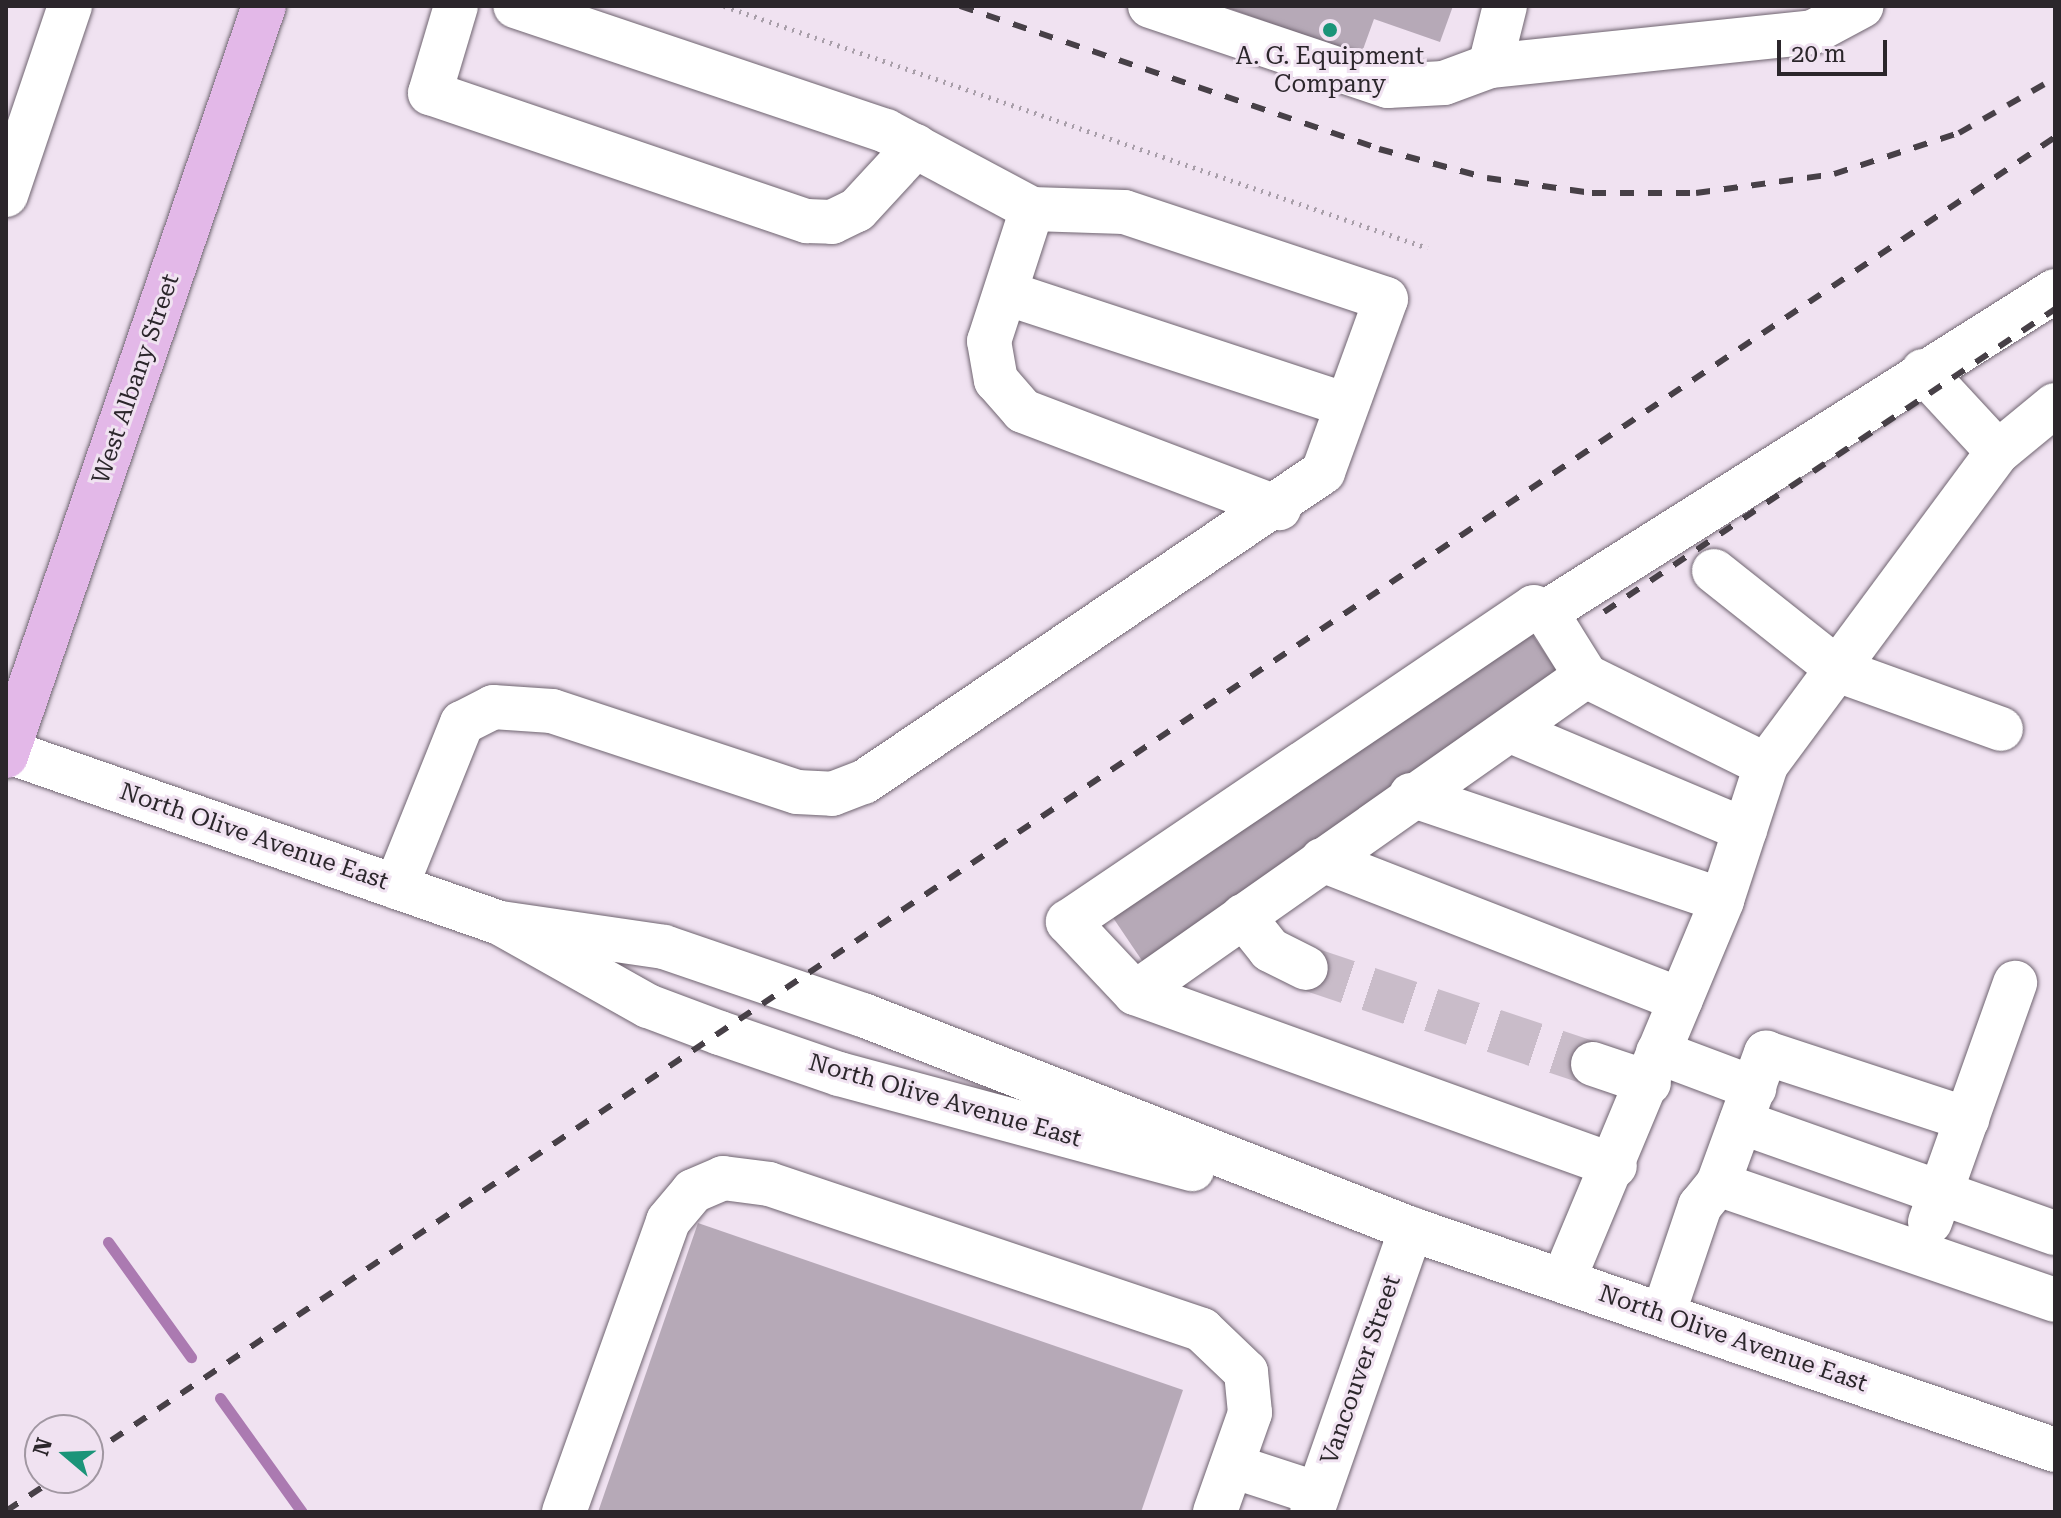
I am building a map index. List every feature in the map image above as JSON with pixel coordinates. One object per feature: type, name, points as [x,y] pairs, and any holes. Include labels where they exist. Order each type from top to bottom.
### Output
[{"type":"main road","name":"West Albany Street","points":[[6,753],[264,6]]},
{"type":"street","points":[[6,195],[70,6]]},
{"type":"street","points":[[456,6],[430,93],[807,221],[832,222],[857,210],[916,146]]},
{"type":"street","points":[[396,887],[462,723],[493,707],[552,711],[757,784],[832,794],[864,782],[1279,508],[1323,472],[1386,299],[1124,212],[1032,209],[916,146],[515,6]]},
{"type":"street","points":[[1150,6],[1388,86],[1444,83],[1490,66],[1813,32],[1862,6]]},
{"type":"street","points":[[1490,66],[1505,6]]},
{"type":"street","points":[[1032,209],[989,341],[996,380],[1023,411],[1279,508]]},
{"type":"street","points":[[1546,612],[1923,371],[2055,291]]},
{"type":"street","points":[[1006,293],[1346,405]]},
{"type":"street","points":[[1923,371],[1998,452]]},
{"type":"street","points":[[1563,1281],[1615,1166],[1722,900],[1766,765],[1840,671],[1998,452],[2055,405]]},
{"type":"street","points":[[1714,571],[1840,671],[2001,729]]},
{"type":"street","points":[[1615,1166],[1135,993],[1068,922],[1534,607],[1546,612],[1586,676],[1766,765]]},
{"type":"street","points":[[1135,993],[1411,795],[1511,731],[1586,676]]},
{"type":"street","points":[[1511,731],[1745,830]]},
{"type":"street","name":"North Olive Avenue East","points":[[6,753],[500,923],[648,1006],[839,1074],[1411,1229]]},
{"type":"street","points":[[1411,795],[1722,900]]},
{"type":"street","points":[[1322,860],[1681,1000]]},
{"type":"street","points":[[1243,916],[1270,950],[1306,968]]},
{"type":"street","name":"North Olive Avenue East","points":[[500,923],[664,947],[863,1015],[1411,1229],[2055,1450]]},
{"type":"street","points":[[1919,1253],[2015,983]]},
{"type":"street","points":[[1593,1064],[1654,1067],[1753,1087],[1967,1119]]},
{"type":"street","points":[[1663,1315],[1700,1206],[1718,1184],[1753,1087]]},
{"type":"street","points":[[1753,1087],[1939,1193],[2055,1233]]},
{"type":"street","points":[[564,1512],[668,1221],[693,1191],[723,1178],[769,1184],[1202,1330],[1246,1372],[1250,1413],[1215,1512]]},
{"type":"street","points":[[1718,1184],[2055,1300]]},
{"type":"street","name":"Vancouver Street","points":[[1315,1503],[1411,1229]]},
{"type":"street","points":[[1232,1466],[1315,1503]]},
{"type":"path","points":[[724,6],[1428,248]]},
{"type":"building","name":"A. G. Equipment Company","points":[[1222,6],[1453,6],[1440,42],[1374,19],[1361,55]]},
{"type":"building","points":[[1528,628],[1562,679],[1143,962],[1109,911]]},
{"type":"building","points":[[698,1223],[1183,1390],[1141,1512],[598,1512]]},
{"type":"waterway","points":[[108,1242],[191,1357]]},
{"type":"waterway","points":[[220,1398],[302,1512]]},
{"type":"tunnel","points":[[1306,968],[1593,1064]]},
{"type":"railway","points":[[960,6],[1379,149],[1487,178],[1592,193],[1696,193],[1834,174],[1959,133],[2055,78]]},
{"type":"railway","points":[[104,1445],[2055,137]]},
{"type":"railway","points":[[1604,612],[2055,309]]},
{"type":"railway","points":[[6,1511],[32,1494]]},
{"type":"place","name":"A. G. Equipment Company","points":[[1330,30]]}]
